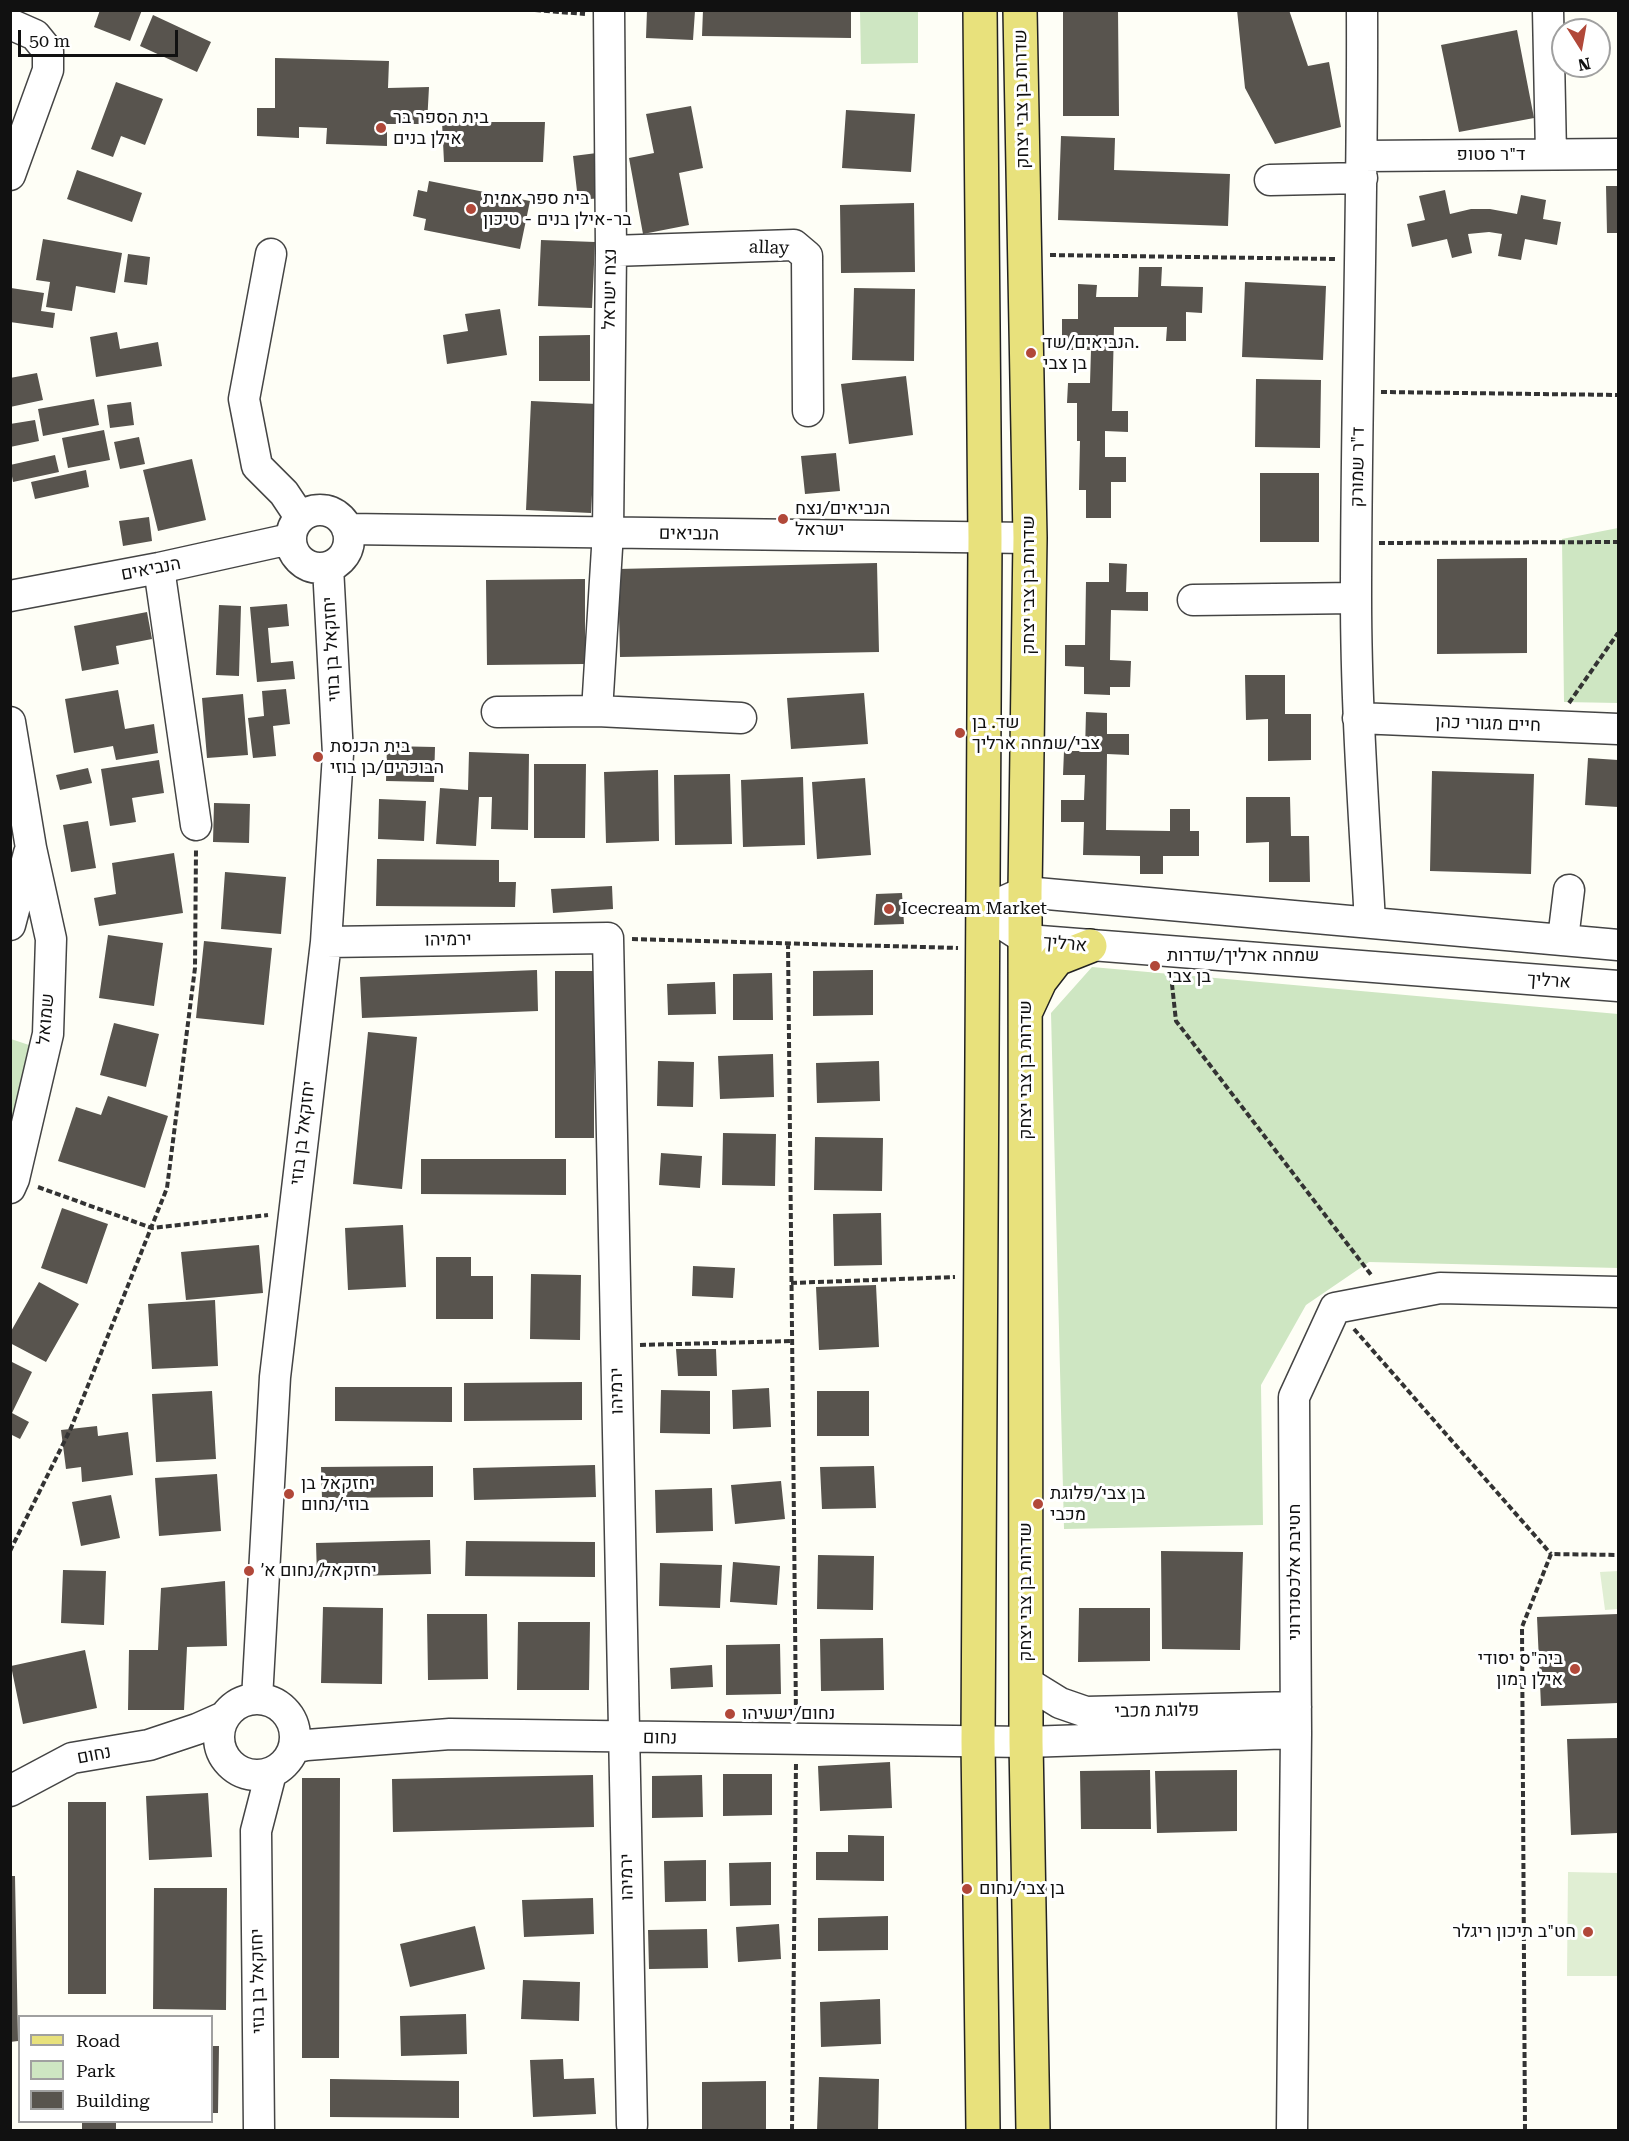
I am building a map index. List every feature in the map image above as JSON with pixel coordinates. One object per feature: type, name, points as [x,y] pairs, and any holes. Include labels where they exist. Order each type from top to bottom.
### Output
[{"type":"main road","points":[[980,10],[985,538],[981,911],[978,1741],[983,2130]]},
{"type":"main road","name":"שדרות בן צבי יצחק","points":[[1020,10],[1030,538],[1025,892],[1027,940],[1026,1742],[1033,2130]]},
{"type":"main road","points":[[1026,1010],[1040,981],[1057,959],[1089,946]]},
{"type":"street","name":"ד\"ר שמורק","points":[[1362,10],[1356,598],[1358,718],[1370,922]]},
{"type":"street","points":[[1548,10],[1551,154]]},
{"type":"street","name":"נצח ישראל","points":[[597,711],[608,532],[611,251],[609,13]]},
{"type":"street","points":[[10,24],[35,35],[48,51],[48,70],[10,175]]},
{"type":"street","name":"ד\"ר סטופ","points":[[1270,180],[1362,167],[1551,154],[1618,154]]},
{"type":"street","name":"allay","points":[[611,251],[794,245],[807,256],[808,411]]},
{"type":"street","points":[[271,254],[244,399],[257,466],[284,493],[295,528],[292,549],[302,562],[318,568],[328,567],[339,562],[346,552],[350,538],[347,529],[340,518],[330,512],[319,510],[310,512],[295,528]]},
{"type":"street","name":"הנביאים","points":[[10,596],[159,568],[295,528]]},
{"type":"street","name":"הנביאים","points":[[347,529],[1030,538]]},
{"type":"street","name":"יחזקאל בן בוזי","points":[[257,1699],[276,1377],[326,942],[338,754],[328,567]]},
{"type":"street","points":[[159,568],[196,825]]},
{"type":"street","points":[[1194,600],[1356,598]]},
{"type":"street","points":[[497,712],[597,711],[741,718]]},
{"type":"street","name":"חיים מגורי כהן","points":[[1358,718],[1618,729]]},
{"type":"street","name":"שמואל","points":[[10,722],[31,848],[51,939],[48,1034],[12,1183]]},
{"type":"street","name":"שמואל","points":[[10,925],[31,848]]},
{"type":"street","points":[[1563,939],[1569,890]]},
{"type":"street","points":[[981,911],[1025,892],[1618,945]]},
{"type":"street","name":"ארליך","points":[[981,911],[1027,940],[1618,986]]},
{"type":"street","name":"ירמיהו","points":[[326,942],[608,938],[632,2125]]},
{"type":"street","points":[[1335,1308],[1440,1288],[1618,1292]]},
{"type":"street","name":"חטיבת אלכסנדרוני","points":[[1292,2130],[1296,1720],[1294,1397],[1335,1308]]},
{"type":"street","name":"פלוגת מכבי","points":[[1026,1682],[1060,1703],[1086,1712],[1296,1720]]},
{"type":"street","points":[[257,1699],[280,1706],[294,1725],[296,1736],[294,1748],[285,1763],[271,1773],[254,1775],[229,1760],[219,1739],[224,1717],[238,1704],[257,1699]]},
{"type":"street","name":"נחום","points":[[10,1791],[72,1758],[149,1745],[224,1717]]},
{"type":"street","name":"פלוגת מכבי","points":[[1026,1742],[1296,1720]]},
{"type":"street","name":"נחום","points":[[294,1748],[307,1745],[450,1734],[1026,1742]]},
{"type":"street","name":"נחום","points":[[149,1745],[229,1760]]},
{"type":"street","name":"יחזקאל בן בוזי","points":[[229,1760],[256,1832]]},
{"type":"street","name":"יחזקאל בן בוזי","points":[[259,2130],[256,1832],[271,1773]]},
{"type":"path","points":[[535,10],[609,13]]},
{"type":"path","points":[[1025,255],[1361,259]]},
{"type":"path","points":[[1359,392],[1618,395]]},
{"type":"path","points":[[1357,543],[1618,542]]},
{"type":"path","points":[[1552,727],[1618,633]]},
{"type":"path","points":[[10,1551],[71,1428],[168,1188],[195,968],[196,825]]},
{"type":"path","points":[[608,938],[981,948]]},
{"type":"path","points":[[788,943],[796,1740],[792,2130]]},
{"type":"path","points":[[1169,952],[1176,1022],[1388,1298]]},
{"type":"path","points":[[12,1183],[152,1228],[294,1212]]},
{"type":"path","points":[[791,1283],[980,1276]]},
{"type":"path","points":[[1335,1308],[1551,1554],[1618,1555]]},
{"type":"path","points":[[616,1346],[792,1341]]},
{"type":"path","points":[[1525,2130],[1522,1627],[1551,1554]]},
{"type":"green space","points":[[860,11],[918,11],[918,63],[861,64]]},
{"type":"green space","points":[[1618,528],[1618,703],[1564,702],[1562,539]]},
{"type":"green space","points":[[1092,967],[1618,1014],[1618,1268],[1369,1262],[1306,1305],[1261,1385],[1263,1525],[1064,1529],[1051,1013]]},
{"type":"green space","points":[[11,1039],[38,1048],[11,1158]]},
{"type":"green space","points":[[1618,1571],[1618,1609],[1605,1610],[1600,1572]]},
{"type":"green space","points":[[1568,1872],[1618,1873],[1618,1976],[1567,1976]]},
{"type":"building","points":[[100,10],[142,10],[130,41],[94,27]]},
{"type":"building","points":[[647,10],[695,11],[693,40],[646,38]]},
{"type":"building","points":[[703,10],[851,10],[851,38],[702,36]]},
{"type":"building","points":[[1063,10],[1118,10],[1119,116],[1063,116]]},
{"type":"building","points":[[1237,10],[1289,10],[1308,66],[1329,62],[1341,127],[1275,144],[1245,88]]},
{"type":"building","points":[[153,15],[211,42],[197,72],[140,46]]},
{"type":"building","points":[[1517,30],[1534,118],[1459,132],[1441,45]]},
{"type":"building","points":[[275,58],[389,61],[388,88],[429,87],[427,124],[387,124],[387,146],[326,144],[327,128],[299,127],[299,138],[257,136],[257,108],[275,108]]},
{"type":"building","points":[[116,82],[163,99],[145,145],[121,136],[113,157],[91,149]]},
{"type":"building","points":[[691,106],[703,168],[679,173],[689,225],[643,234],[629,158],[654,153],[646,114]]},
{"type":"building","points":[[846,110],[915,114],[911,172],[842,168]]},
{"type":"building","points":[[442,122],[545,122],[543,162],[444,162]]},
{"type":"building","points":[[1061,136],[1115,138],[1114,170],[1230,174],[1228,226],[1058,220]]},
{"type":"building","points":[[597,153],[602,198],[578,200],[573,156]]},
{"type":"building","points":[[77,170],[142,193],[132,222],[67,199]]},
{"type":"building","name":"בית ספר אמית בר-אילן בנים - טיכון","points":[[429,181],[530,201],[520,249],[424,230],[426,219],[413,216],[418,190],[427,192]]},
{"type":"building","points":[[1606,186],[1618,186],[1618,233],[1607,233]]},
{"type":"building","points":[[1445,190],[1450,214],[1471,209],[1490,209],[1517,214],[1521,195],[1546,200],[1543,219],[1561,222],[1557,245],[1525,239],[1521,260],[1498,256],[1502,234],[1489,232],[1468,234],[1472,253],[1452,258],[1447,239],[1412,247],[1407,224],[1425,220],[1419,196]]},
{"type":"building","points":[[914,203],[915,272],[841,273],[840,205]]},
{"type":"building","points":[[43,239],[122,253],[115,293],[76,286],[72,311],[46,307],[50,282],[36,280]]},
{"type":"building","points":[[541,240],[595,242],[592,308],[538,306]]},
{"type":"building","points":[[128,254],[150,257],[147,285],[124,282]]},
{"type":"building","points":[[1139,267],[1162,267],[1161,286],[1203,287],[1202,313],[1186,312],[1186,341],[1166,341],[1167,327],[1114,327],[1112,411],[1128,411],[1128,432],[1105,431],[1105,457],[1126,457],[1126,482],[1111,482],[1111,518],[1086,518],[1086,490],[1079,490],[1080,441],[1077,441],[1077,403],[1067,403],[1068,383],[1090,383],[1091,350],[1062,350],[1062,319],[1078,319],[1078,284],[1097,285],[1096,297],[1138,297]]},
{"type":"building","points":[[1245,282],[1326,286],[1323,360],[1242,357]]},
{"type":"building","points":[[11,288],[44,293],[41,311],[55,313],[53,328],[10,322]]},
{"type":"building","points":[[854,288],[915,289],[914,361],[852,360]]},
{"type":"building","points":[[500,309],[507,355],[447,364],[443,335],[468,331],[465,314]]},
{"type":"building","points":[[117,332],[120,349],[158,342],[162,366],[96,377],[90,337]]},
{"type":"building","points":[[590,335],[590,381],[539,381],[539,336]]},
{"type":"building","points":[[37,373],[43,400],[10,407],[10,378]]},
{"type":"building","points":[[906,376],[913,435],[849,444],[841,384]]},
{"type":"building","points":[[1256,379],[1321,380],[1320,448],[1255,447]]},
{"type":"building","points":[[94,399],[99,425],[43,436],[38,409]]},
{"type":"building","points":[[531,401],[597,404],[591,513],[526,510]]},
{"type":"building","points":[[131,402],[134,425],[110,428],[107,405]]},
{"type":"building","points":[[35,420],[39,441],[10,447],[10,424]]},
{"type":"building","points":[[104,430],[110,460],[68,468],[62,438]]},
{"type":"building","points":[[139,437],[145,464],[120,469],[114,442]]},
{"type":"building","points":[[836,453],[840,491],[805,494],[801,456]]},
{"type":"building","points":[[55,455],[59,472],[13,482],[10,465]]},
{"type":"building","points":[[192,459],[206,520],[158,531],[143,470]]},
{"type":"building","points":[[86,470],[89,487],[35,499],[31,482]]},
{"type":"building","points":[[1260,473],[1319,473],[1319,542],[1260,542]]},
{"type":"building","points":[[149,517],[152,541],[123,546],[119,521]]},
{"type":"building","points":[[1527,558],[1527,653],[1437,654],[1437,559]]},
{"type":"building","points":[[877,563],[879,652],[620,657],[618,569]]},
{"type":"building","points":[[1109,563],[1127,564],[1126,592],[1148,592],[1148,611],[1111,610],[1110,660],[1131,661],[1130,687],[1110,687],[1110,695],[1084,694],[1084,667],[1065,666],[1065,645],[1085,645],[1086,582],[1109,582]]},
{"type":"building","points":[[585,579],[585,664],[487,665],[486,580]]},
{"type":"building","points":[[287,604],[289,626],[268,628],[271,663],[293,661],[295,679],[257,682],[250,607]]},
{"type":"building","points":[[219,605],[241,606],[239,676],[216,675]]},
{"type":"building","points":[[147,612],[152,639],[116,646],[119,664],[82,671],[74,626]]},
{"type":"building","points":[[1245,675],[1285,675],[1285,714],[1311,714],[1311,760],[1268,761],[1268,719],[1246,720]]},
{"type":"building","points":[[286,689],[290,724],[273,726],[276,756],[253,758],[248,718],[264,716],[262,691]]},
{"type":"building","points":[[118,690],[125,729],[154,724],[158,753],[116,760],[113,746],[74,753],[65,699]]},
{"type":"building","points":[[864,693],[868,744],[791,749],[787,698]]},
{"type":"building","points":[[243,694],[248,755],[207,758],[202,698]]},
{"type":"building","points":[[1086,712],[1107,713],[1107,734],[1129,734],[1129,755],[1107,754],[1106,830],[1170,831],[1170,809],[1190,809],[1190,831],[1199,831],[1199,856],[1163,856],[1163,874],[1140,874],[1140,856],[1083,855],[1084,822],[1061,822],[1061,800],[1084,800],[1085,775],[1063,775],[1064,751],[1085,751]]},
{"type":"building","points":[[387,746],[435,747],[434,782],[386,781]]},
{"type":"building","points":[[469,752],[529,754],[528,830],[491,829],[492,797],[479,797],[476,846],[436,844],[440,788],[468,790]]},
{"type":"building","points":[[1588,758],[1618,760],[1618,807],[1585,805]]},
{"type":"building","points":[[159,760],[164,793],[132,798],[136,822],[110,826],[101,769]]},
{"type":"building","points":[[534,764],[586,764],[585,838],[534,838]]},
{"type":"building","points":[[88,768],[92,783],[60,790],[56,775]]},
{"type":"building","points":[[658,770],[659,841],[606,843],[604,772]]},
{"type":"building","points":[[1432,771],[1534,774],[1531,874],[1430,871]]},
{"type":"building","points":[[730,774],[732,844],[675,845],[674,775]]},
{"type":"building","points":[[803,777],[805,845],[743,847],[741,780]]},
{"type":"building","points":[[865,778],[871,855],[817,859],[812,782]]},
{"type":"building","points":[[1246,797],[1290,797],[1291,836],[1309,836],[1310,882],[1269,882],[1269,842],[1246,843]]},
{"type":"building","points":[[379,799],[426,801],[424,841],[378,839]]},
{"type":"building","points":[[214,803],[250,804],[249,843],[213,842]]},
{"type":"building","points":[[88,821],[96,868],[71,872],[63,825]]},
{"type":"building","points":[[174,853],[183,913],[99,926],[94,898],[116,894],[112,863]]},
{"type":"building","points":[[377,859],[499,860],[499,882],[516,882],[515,907],[376,906]]},
{"type":"building","points":[[225,872],[286,877],[281,934],[221,929]]},
{"type":"building","points":[[612,886],[613,909],[553,913],[551,889]]},
{"type":"building","name":"Icecream Market","points":[[902,893],[904,924],[874,925],[876,894]]},
{"type":"building","points":[[108,935],[163,943],[154,1006],[99,998]]},
{"type":"building","points":[[204,941],[272,948],[264,1025],[196,1018]]},
{"type":"building","points":[[537,970],[538,1011],[362,1018],[360,977]]},
{"type":"building","points":[[873,970],[873,1015],[813,1016],[813,971]]},
{"type":"building","points":[[555,971],[594,971],[594,1138],[555,1138]]},
{"type":"building","points":[[772,973],[773,1020],[733,1020],[733,974]]},
{"type":"building","points":[[715,982],[716,1014],[668,1015],[667,984]]},
{"type":"building","points":[[114,1023],[159,1034],[146,1087],[100,1075]]},
{"type":"building","points":[[368,1032],[417,1037],[402,1189],[353,1184]]},
{"type":"building","points":[[773,1054],[774,1097],[720,1099],[718,1056]]},
{"type":"building","points":[[658,1061],[694,1062],[693,1107],[657,1106]]},
{"type":"building","points":[[879,1061],[880,1101],[817,1103],[816,1063]]},
{"type":"building","points":[[108,1096],[168,1116],[145,1188],[58,1161],[76,1107],[101,1115]]},
{"type":"building","points":[[723,1133],[776,1134],[775,1186],[722,1185]]},
{"type":"building","points":[[815,1137],[883,1138],[882,1191],[814,1190]]},
{"type":"building","points":[[661,1153],[702,1156],[700,1188],[659,1185]]},
{"type":"building","points":[[421,1159],[566,1159],[566,1195],[421,1194]]},
{"type":"building","points":[[62,1208],[108,1224],[87,1284],[41,1268]]},
{"type":"building","points":[[881,1213],[882,1265],[834,1266],[833,1214]]},
{"type":"building","points":[[403,1225],[406,1287],[348,1290],[345,1228]]},
{"type":"building","points":[[259,1245],[263,1293],[186,1300],[181,1252]]},
{"type":"building","points":[[436,1257],[471,1257],[471,1276],[493,1276],[493,1319],[436,1319]]},
{"type":"building","points":[[693,1266],[735,1268],[733,1298],[692,1296]]},
{"type":"building","points":[[531,1274],[581,1275],[580,1340],[530,1339]]},
{"type":"building","points":[[39,1282],[79,1304],[46,1362],[10,1343],[10,1333]]},
{"type":"building","points":[[876,1285],[879,1347],[819,1350],[816,1287]]},
{"type":"building","points":[[215,1300],[218,1366],[152,1369],[148,1304]]},
{"type":"building","points":[[676,1349],[716,1349],[717,1376],[678,1376]]},
{"type":"building","points":[[10,1361],[32,1372],[12,1413],[29,1422],[20,1439],[10,1434]]},
{"type":"building","points":[[582,1382],[582,1420],[464,1421],[464,1383]]},
{"type":"building","points":[[335,1387],[452,1387],[452,1422],[335,1421]]},
{"type":"building","points":[[769,1388],[771,1427],[733,1429],[732,1390]]},
{"type":"building","points":[[661,1390],[710,1391],[710,1434],[660,1433]]},
{"type":"building","points":[[212,1391],[216,1459],[156,1462],[152,1394]]},
{"type":"building","points":[[817,1391],[869,1391],[869,1436],[817,1436]]},
{"type":"building","points":[[97,1426],[98,1436],[128,1432],[133,1475],[82,1482],[81,1467],[66,1469],[61,1430]]},
{"type":"building","points":[[595,1465],[596,1497],[474,1500],[473,1468]]},
{"type":"building","points":[[433,1466],[433,1497],[322,1498],[321,1467]]},
{"type":"building","points":[[874,1466],[876,1508],[822,1509],[820,1467]]},
{"type":"building","points":[[217,1474],[221,1531],[159,1536],[155,1478]]},
{"type":"building","points":[[781,1481],[785,1519],[735,1524],[731,1485]]},
{"type":"building","points":[[712,1488],[713,1531],[656,1533],[655,1490]]},
{"type":"building","points":[[111,1495],[120,1538],[81,1546],[72,1502]]},
{"type":"building","points":[[430,1540],[431,1574],[317,1577],[316,1543]]},
{"type":"building","points":[[466,1541],[595,1542],[595,1577],[465,1576]]},
{"type":"building","points":[[1161,1551],[1243,1552],[1240,1650],[1162,1649]]},
{"type":"building","points":[[818,1555],[874,1556],[873,1610],[817,1609]]},
{"type":"building","points":[[733,1562],[780,1566],[777,1605],[730,1602]]},
{"type":"building","points":[[660,1563],[722,1565],[720,1608],[659,1606]]},
{"type":"building","points":[[63,1570],[106,1571],[104,1625],[61,1623]]},
{"type":"building","points":[[225,1581],[227,1646],[187,1647],[184,1710],[128,1710],[129,1650],[158,1650],[161,1588]]},
{"type":"building","points":[[323,1607],[383,1608],[382,1684],[321,1683]]},
{"type":"building","points":[[1079,1608],[1150,1608],[1150,1661],[1078,1662]]},
{"type":"building","points":[[427,1614],[487,1614],[488,1679],[428,1680]]},
{"type":"building","points":[[1618,1614],[1618,1703],[1541,1706],[1537,1617]]},
{"type":"building","points":[[518,1622],[590,1622],[589,1690],[517,1690]]},
{"type":"building","points":[[883,1638],[884,1690],[821,1691],[820,1639]]},
{"type":"building","points":[[780,1644],[781,1694],[726,1695],[726,1645]]},
{"type":"building","points":[[85,1650],[97,1708],[23,1724],[11,1666]]},
{"type":"building","points":[[712,1665],[713,1687],[671,1689],[670,1668]]},
{"type":"building","points":[[1618,1738],[1618,1833],[1571,1835],[1567,1739]]},
{"type":"building","points":[[890,1762],[892,1808],[820,1811],[818,1766]]},
{"type":"building","points":[[1150,1770],[1151,1829],[1081,1829],[1080,1771]]},
{"type":"building","points":[[1237,1770],[1237,1831],[1157,1833],[1155,1771]]},
{"type":"building","points":[[723,1774],[772,1774],[772,1815],[723,1816]]},
{"type":"building","points":[[593,1775],[594,1827],[393,1832],[392,1779]]},
{"type":"building","points":[[702,1775],[703,1817],[652,1818],[652,1776]]},
{"type":"building","points":[[302,1778],[340,1778],[339,2058],[302,2058]]},
{"type":"building","points":[[208,1793],[212,1857],[149,1860],[146,1796]]},
{"type":"building","points":[[68,1802],[106,1802],[106,1994],[68,1994]]},
{"type":"building","points":[[848,1835],[884,1836],[884,1881],[816,1880],[816,1852],[848,1852]]},
{"type":"building","points":[[706,1860],[706,1901],[665,1902],[664,1861]]},
{"type":"building","points":[[771,1862],[771,1905],[730,1906],[729,1863]]},
{"type":"building","points":[[10,1876],[15,1876],[18,2041],[10,2042]]},
{"type":"building","points":[[154,1888],[227,1888],[226,2010],[153,2009]]},
{"type":"building","points":[[593,1898],[594,1934],[524,1937],[522,1900]]},
{"type":"building","points":[[888,1916],[888,1950],[818,1951],[818,1918]]},
{"type":"building","points":[[779,1924],[781,1959],[738,1962],[736,1927]]},
{"type":"building","points":[[475,1926],[485,1969],[410,1987],[400,1944]]},
{"type":"building","points":[[707,1929],[708,1968],[649,1969],[648,1930]]},
{"type":"building","points":[[523,1980],[580,1982],[579,2021],[521,2019]]},
{"type":"building","points":[[880,1999],[881,2044],[821,2047],[820,2002]]},
{"type":"building","points":[[466,2014],[467,2054],[401,2056],[400,2016]]},
{"type":"building","points":[[213,2046],[219,2046],[218,2113],[213,2113]]},
{"type":"building","points":[[563,2059],[564,2079],[594,2078],[596,2114],[533,2117],[530,2060]]},
{"type":"building","points":[[819,2077],[879,2079],[878,2130],[817,2130]]},
{"type":"building","points":[[330,2079],[459,2081],[459,2118],[330,2117]]},
{"type":"building","points":[[766,2081],[766,2129],[702,2130],[702,2082]]},
{"type":"building","points":[[82,2123],[116,2123],[116,2130],[82,2130]]},
{"type":"place","name":"בית הספר בר אילן בנים","points":[[381,128]]},
{"type":"place","name":"בית ספר אמית בר-אילן בנים - טיכון","points":[[471,209]]},
{"type":"place","name":"הנביאים/שד. בן צבי","points":[[1031,353]]},
{"type":"place","name":"הנביאים/נצח ישראל","points":[[783,519]]},
{"type":"place","name":"שד. בן צבי/שמחה ארליך","points":[[960,733]]},
{"type":"place","name":"בית הכנסת הבוכרים/בן בוזי","points":[[318,757]]},
{"type":"place","name":"Icecream Market","points":[[889,909]]},
{"type":"place","name":"שמחה ארליך/שדרות בן צבי","points":[[1155,966]]},
{"type":"place","name":"יחזקאל בן בוזי/נחום","points":[[289,1494]]},
{"type":"place","name":"בן צבי/פלוגת מכבי","points":[[1038,1504]]},
{"type":"place","name":"יחזקאל/נחום א׳","points":[[249,1571]]},
{"type":"place","name":"ביה\"ס יסודי אילן רמון","points":[[1575,1669]]},
{"type":"place","name":"נחום/ישעיהו","points":[[730,1714]]},
{"type":"place","name":"בן צבי/נחום","points":[[967,1889]]},
{"type":"place","name":"חט\"ב תיכון ריגלר","points":[[1588,1932]]}]
